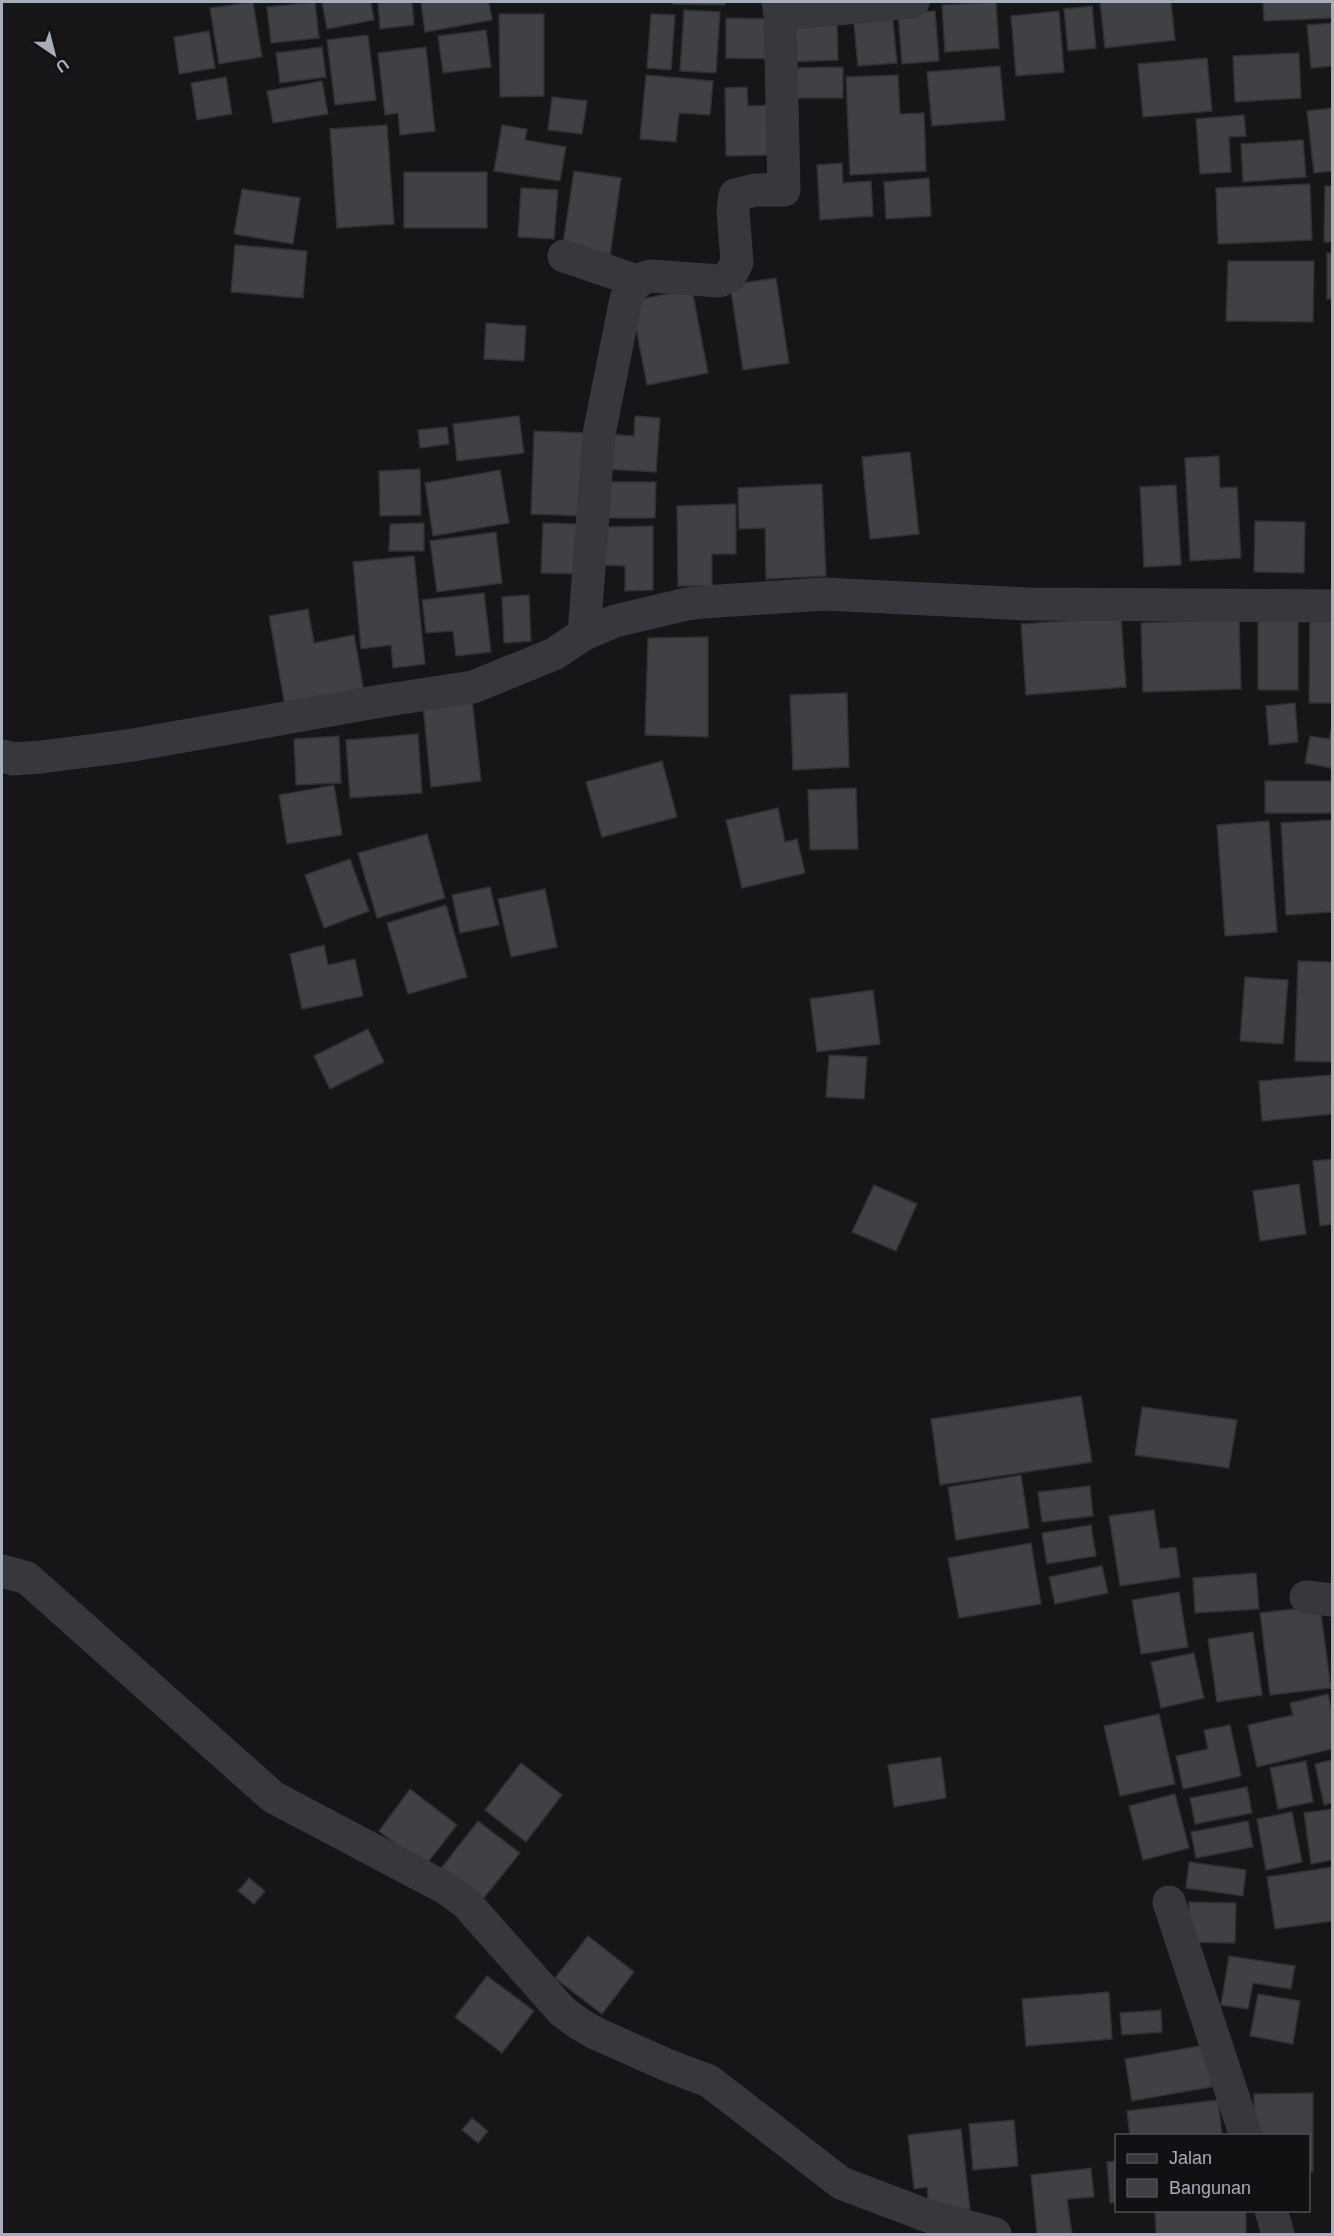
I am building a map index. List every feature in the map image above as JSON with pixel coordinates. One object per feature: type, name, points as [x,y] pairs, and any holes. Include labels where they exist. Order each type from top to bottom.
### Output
[{"type":"street","points":[[564,256],[637,281],[651,276],[720,281],[730,276],[737,262],[733,211],[735,195],[755,190],[784,190],[779,8],[913,2]]},
{"type":"street","points":[[584,634],[599,434],[626,299],[637,281]]},
{"type":"street","points":[[2,756],[13,759],[42,757],[133,745],[473,687],[554,654],[584,634],[615,621],[687,604],[824,594],[1028,604],[1332,606]]},
{"type":"street","points":[[2,1571],[27,1578],[273,1797],[447,1889],[466,1903],[562,2011],[578,2023],[659,2062],[709,2081],[841,2183],[928,2216],[995,2235]]},
{"type":"street","points":[[1169,1902],[1245,2134]]},
{"type":"street","points":[[1271,2212],[1278,2235]]},
{"type":"building","points":[[253,2],[262,57],[219,64],[210,8]]},
{"type":"building","points":[[315,2],[319,38],[271,43],[267,7]]},
{"type":"building","points":[[322,2],[371,2],[374,20],[327,29]]},
{"type":"building","points":[[378,2],[412,2],[414,25],[380,29]]},
{"type":"building","points":[[421,2],[489,2],[492,20],[425,32]]},
{"type":"building","points":[[673,2],[726,2],[725,5],[673,4]]},
{"type":"building","points":[[996,2],[999,48],[945,52],[942,5]]},
{"type":"building","points":[[1100,2],[1171,2],[1175,40],[1105,48]]},
{"type":"building","points":[[1263,2],[1332,2],[1332,18],[1264,21]]},
{"type":"building","points":[[1092,6],[1096,48],[1068,51],[1064,9]]},
{"type":"building","points":[[684,10],[720,12],[716,73],[680,71]]},
{"type":"building","points":[[892,11],[897,63],[858,66],[853,14]]},
{"type":"building","points":[[935,11],[939,61],[902,64],[898,13]]},
{"type":"building","points":[[1059,11],[1064,72],[1016,76],[1011,16]]},
{"type":"building","points":[[499,14],[544,14],[544,96],[500,97]]},
{"type":"building","points":[[651,14],[675,15],[671,70],[647,68]]},
{"type":"building","points":[[726,18],[771,19],[770,59],[726,58]]},
{"type":"building","points":[[837,21],[838,60],[788,62],[787,23]]},
{"type":"building","points":[[1332,23],[1332,66],[1311,68],[1307,25]]},
{"type":"building","points":[[486,30],[491,67],[443,73],[438,36]]},
{"type":"building","points":[[209,31],[215,68],[179,74],[174,37]]},
{"type":"building","points":[[368,35],[376,100],[335,105],[327,40]]},
{"type":"building","points":[[322,47],[326,77],[280,83],[276,53]]},
{"type":"building","points":[[426,47],[435,131],[400,135],[398,113],[385,115],[378,53]]},
{"type":"building","points":[[1299,53],[1301,98],[1235,102],[1233,56]]},
{"type":"building","points":[[1207,58],[1212,111],[1143,117],[1138,64]]},
{"type":"building","points":[[1000,66],[1005,120],[932,126],[927,72]]},
{"type":"building","points":[[843,67],[843,98],[789,98],[789,68]]},
{"type":"building","points":[[646,75],[713,81],[710,115],[679,113],[676,142],[640,139]]},
{"type":"building","points":[[898,75],[900,114],[924,113],[926,171],[850,175],[846,77]]},
{"type":"building","points":[[226,77],[232,114],[197,120],[191,83]]},
{"type":"building","points":[[322,81],[328,114],[273,123],[267,91]]},
{"type":"building","points":[[747,87],[748,106],[775,105],[777,155],[726,156],[725,88]]},
{"type":"building","points":[[552,97],[587,101],[582,134],[548,130]]},
{"type":"building","points":[[1332,108],[1332,171],[1314,173],[1307,111]]},
{"type":"building","points":[[1244,115],[1246,136],[1229,137],[1231,172],[1200,174],[1196,119]]},
{"type":"building","points":[[387,125],[394,224],[337,228],[330,129]]},
{"type":"building","points":[[502,125],[527,129],[525,140],[566,147],[560,181],[494,171]]},
{"type":"building","points":[[1303,140],[1306,177],[1243,182],[1241,144]]},
{"type":"building","points":[[842,163],[843,183],[871,181],[873,216],[820,220],[817,165]]},
{"type":"building","points":[[574,171],[621,178],[610,256],[562,250]]},
{"type":"building","points":[[404,172],[487,172],[487,228],[404,228]]},
{"type":"building","points":[[929,178],[931,216],[886,219],[884,182]]},
{"type":"building","points":[[1310,184],[1312,240],[1218,244],[1216,188]]},
{"type":"building","points":[[1325,186],[1332,186],[1332,242],[1324,242]]},
{"type":"building","points":[[521,188],[558,190],[554,239],[518,237]]},
{"type":"building","points":[[242,189],[300,198],[293,244],[234,234]]},
{"type":"building","points":[[235,245],[307,251],[303,298],[231,292]]},
{"type":"building","points":[[1327,253],[1332,253],[1332,299],[1327,299]]},
{"type":"building","points":[[1228,261],[1314,261],[1313,322],[1226,321]]},
{"type":"building","points":[[776,278],[789,363],[743,370],[730,285]]},
{"type":"building","points":[[692,289],[708,373],[647,385],[631,301]]},
{"type":"building","points":[[486,323],[526,326],[524,361],[484,359]]},
{"type":"building","points":[[519,416],[524,453],[457,461],[453,424]]},
{"type":"building","points":[[635,416],[660,418],[656,472],[605,469],[608,434],[634,436]]},
{"type":"building","points":[[447,427],[449,444],[420,448],[418,430]]},
{"type":"building","points":[[534,431],[591,433],[587,516],[531,514]]},
{"type":"building","points":[[910,452],[919,534],[870,539],[862,457]]},
{"type":"building","points":[[1219,456],[1220,488],[1237,487],[1241,558],[1190,561],[1185,458]]},
{"type":"building","points":[[420,469],[421,515],[380,516],[379,471]]},
{"type":"building","points":[[500,470],[509,523],[433,536],[425,483]]},
{"type":"building","points":[[601,482],[656,482],[655,518],[600,518]]},
{"type":"building","points":[[822,484],[826,576],[766,579],[765,528],[739,529],[738,488]]},
{"type":"building","points":[[1176,485],[1181,565],[1144,567],[1140,487]]},
{"type":"building","points":[[736,504],[736,554],[712,554],[712,586],[678,586],[677,506]]},
{"type":"building","points":[[1255,521],[1305,522],[1304,573],[1254,572]]},
{"type":"building","points":[[424,523],[424,551],[389,551],[390,524]]},
{"type":"building","points":[[543,523],[579,524],[577,574],[541,573]]},
{"type":"building","points":[[653,526],[653,590],[625,591],[625,566],[602,565],[602,527]]},
{"type":"building","points":[[496,532],[502,583],[437,592],[430,541]]},
{"type":"building","points":[[414,556],[425,664],[393,668],[391,645],[361,649],[353,562]]},
{"type":"building","points":[[484,593],[491,652],[456,656],[453,631],[426,633],[422,600]]},
{"type":"building","points":[[529,595],[531,641],[504,643],[502,597]]},
{"type":"building","points":[[308,609],[314,643],[354,635],[364,692],[285,706],[269,616]]},
{"type":"building","points":[[1310,613],[1332,613],[1332,703],[1309,703]]},
{"type":"building","points":[[1298,616],[1298,690],[1258,690],[1258,617]]},
{"type":"building","points":[[1121,617],[1126,687],[1026,695],[1021,624]]},
{"type":"building","points":[[1239,619],[1241,689],[1143,692],[1141,623]]},
{"type":"building","points":[[708,637],[708,737],[645,735],[648,638]]},
{"type":"building","points":[[847,693],[849,767],[793,770],[790,695]]},
{"type":"building","points":[[472,699],[481,781],[431,787],[423,705]]},
{"type":"building","points":[[1295,703],[1298,742],[1269,745],[1266,706]]},
{"type":"building","points":[[1332,727],[1332,768],[1305,763],[1310,736],[1329,739]]},
{"type":"building","points":[[418,734],[422,793],[350,798],[346,740]]},
{"type":"building","points":[[339,736],[341,783],[296,785],[294,739]]},
{"type":"building","points":[[662,761],[677,817],[602,837],[586,782]]},
{"type":"building","points":[[1265,781],[1332,781],[1332,813],[1265,813]]},
{"type":"building","points":[[334,785],[342,835],[287,844],[279,795]]},
{"type":"building","points":[[856,788],[858,849],[810,850],[808,790]]},
{"type":"building","points":[[778,808],[785,842],[797,839],[805,873],[742,888],[726,820]]},
{"type":"building","points":[[1332,820],[1332,912],[1286,915],[1281,823]]},
{"type":"building","points":[[1269,821],[1277,932],[1225,936],[1217,825]]},
{"type":"building","points":[[427,834],[445,898],[377,918],[358,853]]},
{"type":"building","points":[[350,859],[369,911],[324,928],[305,875]]},
{"type":"building","points":[[490,887],[499,925],[460,933],[452,895]]},
{"type":"building","points":[[545,889],[557,947],[511,957],[498,899]]},
{"type":"building","points":[[446,905],[467,977],[408,994],[387,923]]},
{"type":"building","points":[[324,945],[328,965],[355,959],[363,996],[302,1009],[290,954]]},
{"type":"building","points":[[1298,961],[1332,962],[1332,1062],[1295,1061]]},
{"type":"building","points":[[1245,977],[1288,980],[1283,1044],[1240,1041]]},
{"type":"building","points":[[873,990],[880,1044],[817,1052],[810,999]]},
{"type":"building","points":[[368,1029],[384,1062],[330,1089],[314,1056]]},
{"type":"building","points":[[829,1055],[867,1057],[864,1099],[826,1097]]},
{"type":"building","points":[[1331,1075],[1332,1114],[1262,1121],[1259,1081]]},
{"type":"building","points":[[1332,1159],[1332,1224],[1320,1226],[1313,1161]]},
{"type":"building","points":[[1299,1184],[1306,1234],[1260,1241],[1253,1191]]},
{"type":"building","points":[[874,1185],[917,1204],[896,1251],[852,1232]]},
{"type":"building","points":[[1081,1396],[1092,1462],[940,1485],[931,1419]]},
{"type":"building","points":[[1142,1407],[1237,1420],[1229,1468],[1135,1455]]},
{"type":"building","points":[[1021,1475],[1029,1528],[956,1540],[948,1487]]},
{"type":"building","points":[[1090,1486],[1093,1516],[1042,1522],[1038,1492]]},
{"type":"building","points":[[1154,1510],[1160,1549],[1176,1547],[1180,1577],[1120,1586],[1109,1516]]},
{"type":"building","points":[[1091,1525],[1096,1556],[1047,1564],[1042,1533]]},
{"type":"building","points":[[1031,1543],[1041,1604],[959,1618],[948,1558]]},
{"type":"building","points":[[1102,1566],[1108,1593],[1055,1604],[1049,1577]]},
{"type":"building","points":[[1256,1573],[1259,1609],[1195,1613],[1193,1578]]},
{"type":"building","points":[[1179,1592],[1188,1647],[1141,1654],[1132,1600]]},
{"type":"building","points":[[1320,1606],[1331,1688],[1270,1695],[1260,1613]]},
{"type":"building","points":[[1253,1632],[1262,1695],[1217,1702],[1208,1639]]},
{"type":"building","points":[[1194,1653],[1204,1698],[1161,1708],[1151,1662]]},
{"type":"building","points":[[1328,1694],[1332,1715],[1332,1749],[1257,1767],[1248,1725],[1293,1715],[1290,1703]]},
{"type":"building","points":[[1159,1714],[1175,1784],[1120,1796],[1104,1726]]},
{"type":"building","points":[[1230,1725],[1241,1776],[1183,1789],[1176,1756],[1208,1749],[1204,1730]]},
{"type":"building","points":[[941,1757],[946,1798],[894,1807],[888,1765]]},
{"type":"building","points":[[1332,1760],[1332,1803],[1324,1805],[1315,1764]]},
{"type":"building","points":[[1306,1761],[1313,1802],[1278,1809],[1270,1768]]},
{"type":"building","points":[[521,1763],[562,1795],[526,1842],[485,1810]]},
{"type":"building","points":[[1247,1787],[1252,1813],[1195,1824],[1190,1798]]},
{"type":"building","points":[[410,1789],[457,1825],[425,1866],[379,1831]]},
{"type":"building","points":[[1175,1794],[1189,1848],[1143,1860],[1129,1806]]},
{"type":"building","points":[[1332,1809],[1332,1860],[1311,1864],[1304,1813]]},
{"type":"building","points":[[1292,1812],[1302,1862],[1266,1870],[1257,1819]]},
{"type":"building","points":[[478,1821],[520,1853],[483,1899],[442,1867]]},
{"type":"building","points":[[1248,1821],[1253,1847],[1196,1858],[1191,1832]]},
{"type":"building","points":[[1189,1862],[1246,1870],[1243,1896],[1186,1888]]},
{"type":"building","points":[[1332,1867],[1332,1921],[1275,1929],[1267,1877]]},
{"type":"building","points":[[249,1878],[265,1891],[254,1904],[238,1891]]},
{"type":"building","points":[[1189,1902],[1236,1903],[1235,1943],[1188,1942]]},
{"type":"building","points":[[588,1936],[634,1972],[602,2014],[555,1978]]},
{"type":"building","points":[[1229,1956],[1295,1966],[1291,1989],[1253,1983],[1248,2009],[1221,2005]]},
{"type":"building","points":[[487,1976],[534,2011],[502,2053],[455,2017]]},
{"type":"building","points":[[1109,1992],[1112,2039],[1026,2046],[1022,1999]]},
{"type":"building","points":[[1258,1994],[1300,2001],[1293,2044],[1250,2036]]},
{"type":"building","points":[[1161,2010],[1162,2032],[1122,2035],[1120,2013]]},
{"type":"building","points":[[1205,2045],[1212,2087],[1132,2101],[1125,2059]]},
{"type":"building","points":[[1313,2093],[1313,2172],[1310,2172],[1310,2134],[1254,2134],[1254,2094]]},
{"type":"building","points":[[1218,2100],[1222,2134],[1130,2134],[1127,2111]]},
{"type":"building","points":[[472,2118],[488,2131],[478,2143],[462,2130]]},
{"type":"building","points":[[1014,2120],[1018,2166],[973,2170],[969,2124]]},
{"type":"building","points":[[961,2129],[970,2209],[929,2213],[927,2187],[914,2189],[908,2135]]},
{"type":"building","points":[[1115,2161],[1115,2202],[1110,2203],[1107,2162]]},
{"type":"building","points":[[1091,2168],[1094,2197],[1067,2199],[1072,2234],[1037,2234],[1031,2175]]},
{"type":"building","points":[[1155,2212],[1246,2212],[1246,2234],[1156,2234]]}]
